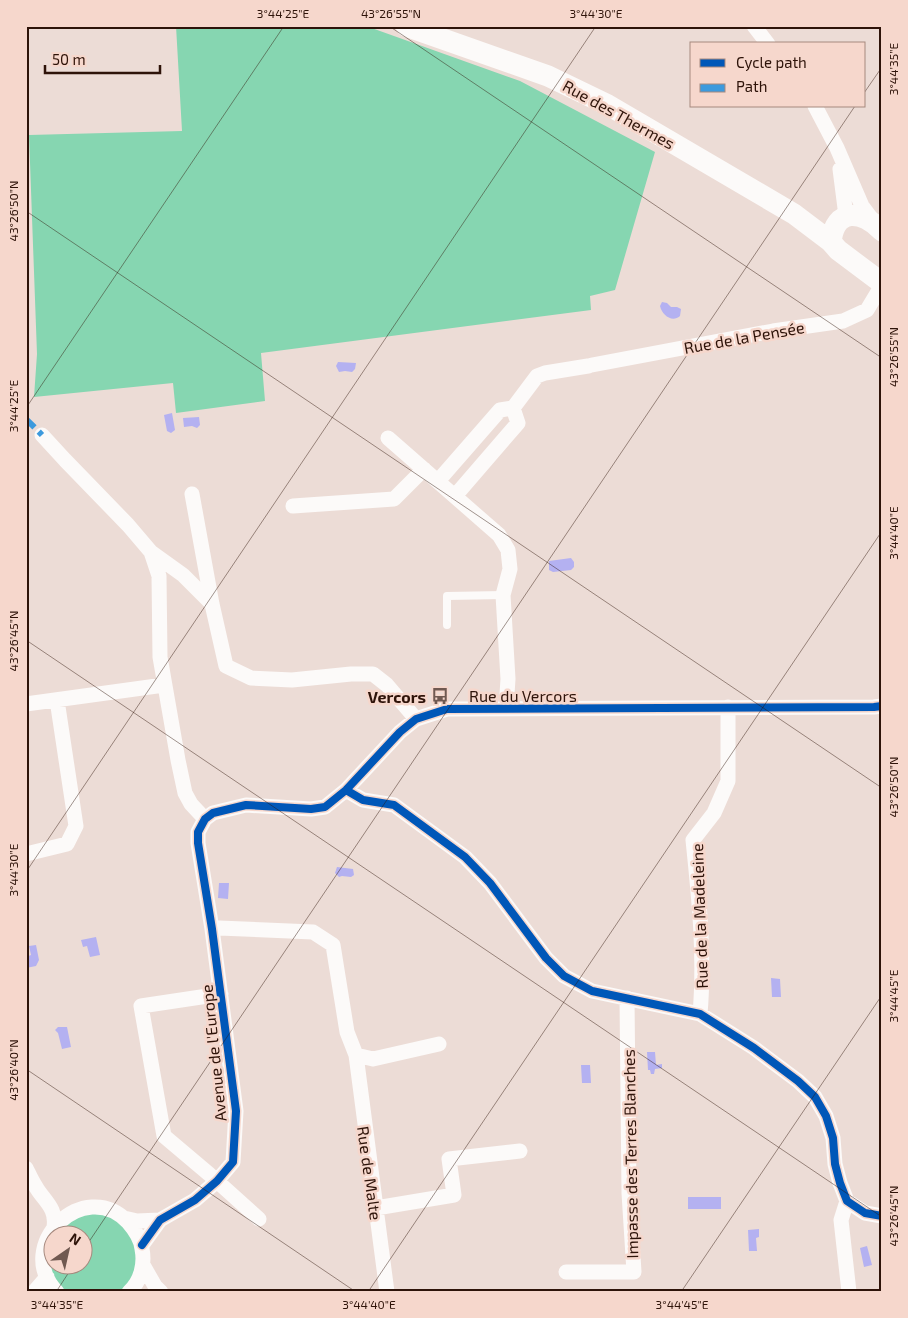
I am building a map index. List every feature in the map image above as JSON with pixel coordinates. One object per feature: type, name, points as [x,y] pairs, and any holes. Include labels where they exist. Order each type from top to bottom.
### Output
[{"type":"main road","name":"Rue des Thermes","points":[[406,26],[560,81],[608,105],[794,214],[838,227],[860,216],[878,227]]},
{"type":"main road","points":[[838,227],[838,250],[882,284]]},
{"type":"street","points":[[754,26],[766,42]]},
{"type":"street","points":[[816,108],[862,206],[878,227]]},
{"type":"street","points":[[836,148],[838,227]]},
{"type":"street","name":"Rue de la Pensée","points":[[513,408],[537,376],[545,373],[773,331],[843,321],[867,310],[882,284]]},
{"type":"street","points":[[438,481],[500,410],[513,408],[518,423],[455,496]]},
{"type":"street","points":[[42,435],[128,525],[151,552],[183,575],[212,604]]},
{"type":"street","points":[[388,438],[500,535],[508,550],[510,569],[503,595],[508,679],[506,709]]},
{"type":"street","points":[[293,506],[394,499],[424,469]]},
{"type":"street","points":[[192,494],[212,604],[226,666],[251,678],[292,680],[351,674],[373,674],[388,685],[416,719]]},
{"type":"street","points":[[151,552],[159,576],[160,657],[185,793],[191,804],[206,819]]},
{"type":"street","points":[[26,704],[164,685]]},
{"type":"street","points":[[26,854],[67,844],[76,826],[57,700]]},
{"type":"street","name":"Rue du Vercors","points":[[206,819],[213,814],[246,805],[311,809],[325,807],[346,790],[400,732],[416,719],[447,709],[882,706]]},
{"type":"street","name":"Rue de la Madeleine","points":[[700,1014],[703,985],[693,840],[714,813],[728,780],[728,707]]},
{"type":"street","points":[[346,790],[363,800],[385,802],[394,805],[465,857],[490,883],[546,958],[564,976],[592,991],[700,1014],[761,1053],[798,1081],[815,1097],[826,1116],[833,1138],[835,1164],[847,1201],[865,1213],[882,1216]]},
{"type":"street","name":"Avenue de l'Europe","points":[[142,1245],[160,1220],[195,1200],[217,1181],[233,1162],[236,1111],[212,929],[198,843],[198,832],[206,819]]},
{"type":"street","name":"Rue de Malte","points":[[212,929],[313,932],[333,945],[347,1032],[356,1055],[387,1292]]},
{"type":"street","points":[[221,994],[141,1006],[164,1136],[259,1218]]},
{"type":"street","name":"Impasse des Terres Blanches","points":[[566,1272],[634,1272],[629,1192],[627,998]]},
{"type":"street","points":[[356,1055],[373,1059],[438,1044]]},
{"type":"street","points":[[376,1208],[454,1195],[449,1158],[520,1151]]},
{"type":"street","points":[[26,1168],[36,1189],[48,1202],[55,1220],[54,1226]]},
{"type":"street","points":[[847,1201],[840,1220],[849,1292]]},
{"type":"street","points":[[48,1202],[75,1211]]},
{"type":"street","points":[[55,1226],[63,1218],[75,1211],[86,1208],[99,1208],[124,1218],[135,1230],[142,1245],[143,1265],[139,1277],[131,1290]]},
{"type":"street","name":"Avenue de l'Europe","points":[[124,1218],[137,1221],[160,1220]]},
{"type":"street","points":[[131,1290],[158,1289],[143,1265]]},
{"type":"street","points":[[34,1292],[47,1277],[58,1292]]},
{"type":"lane","points":[[448,625],[447,596],[503,595]]},
{"type":"green space","points":[[176,26],[366,26],[520,81],[655,152],[615,290],[590,296],[591,310],[261,353],[265,401],[176,413],[173,383],[34,397],[37,354],[29,135],[182,131]]},
{"type":"green space","points":[[86,1208],[100,1208],[113,1212],[132,1227],[142,1248],[143,1260],[137,1282],[129,1292],[57,1292],[47,1276],[92,1276],[92,1226],[55,1226],[66,1216]]},
{"type":"water","points":[[662,302],[667,303],[671,307],[681,309],[680,316],[674,319],[665,315],[660,306]]},
{"type":"water","points":[[338,362],[356,363],[355,369],[352,372],[339,372],[336,366]]},
{"type":"water","points":[[172,413],[175,430],[171,433],[167,431],[164,415]]},
{"type":"water","points":[[199,417],[200,425],[197,428],[192,426],[184,427],[183,418]]},
{"type":"water","points":[[571,558],[574,562],[574,567],[571,570],[553,572],[549,570],[549,561]]},
{"type":"water","points":[[337,867],[353,869],[354,875],[351,877],[339,877],[335,873]]},
{"type":"water","points":[[219,883],[229,883],[228,899],[218,898]]},
{"type":"water","points":[[96,937],[100,955],[90,957],[87,946],[83,947],[81,940]]},
{"type":"water","points":[[36,945],[39,960],[36,966],[26,968],[26,957],[31,955],[29,946]]},
{"type":"water","points":[[771,978],[780,979],[781,997],[772,997]]},
{"type":"water","points":[[58,1027],[67,1027],[71,1047],[62,1049],[58,1033],[55,1030]]},
{"type":"water","points":[[647,1052],[655,1052],[656,1065],[662,1064],[662,1068],[655,1069],[654,1074],[651,1074],[650,1070],[648,1070]]},
{"type":"water","points":[[581,1065],[590,1065],[591,1083],[582,1083]]},
{"type":"water","points":[[688,1197],[721,1197],[721,1209],[688,1209]]},
{"type":"water","points":[[759,1229],[759,1237],[756,1238],[757,1251],[749,1251],[748,1230]]},
{"type":"water","points":[[867,1246],[872,1265],[864,1267],[860,1248]]},
{"type":"marked path","points":[[26,419],[42,435]]},
{"type":"cycle path","points":[[142,1245],[160,1220],[195,1200],[217,1181],[233,1162],[236,1111],[212,929],[198,843],[198,832],[205,819],[213,813],[246,805],[311,809],[325,807],[346,790],[400,732],[416,719],[447,709],[882,706]]},
{"type":"cycle path","points":[[346,790],[363,800],[394,805],[465,857],[490,883],[546,958],[564,976],[592,991],[700,1014],[754,1048],[798,1081],[815,1097],[826,1116],[833,1138],[835,1164],[847,1201],[865,1213],[882,1216]]},
{"type":"place","name":"Vercors","points":[[440,696]]}]
